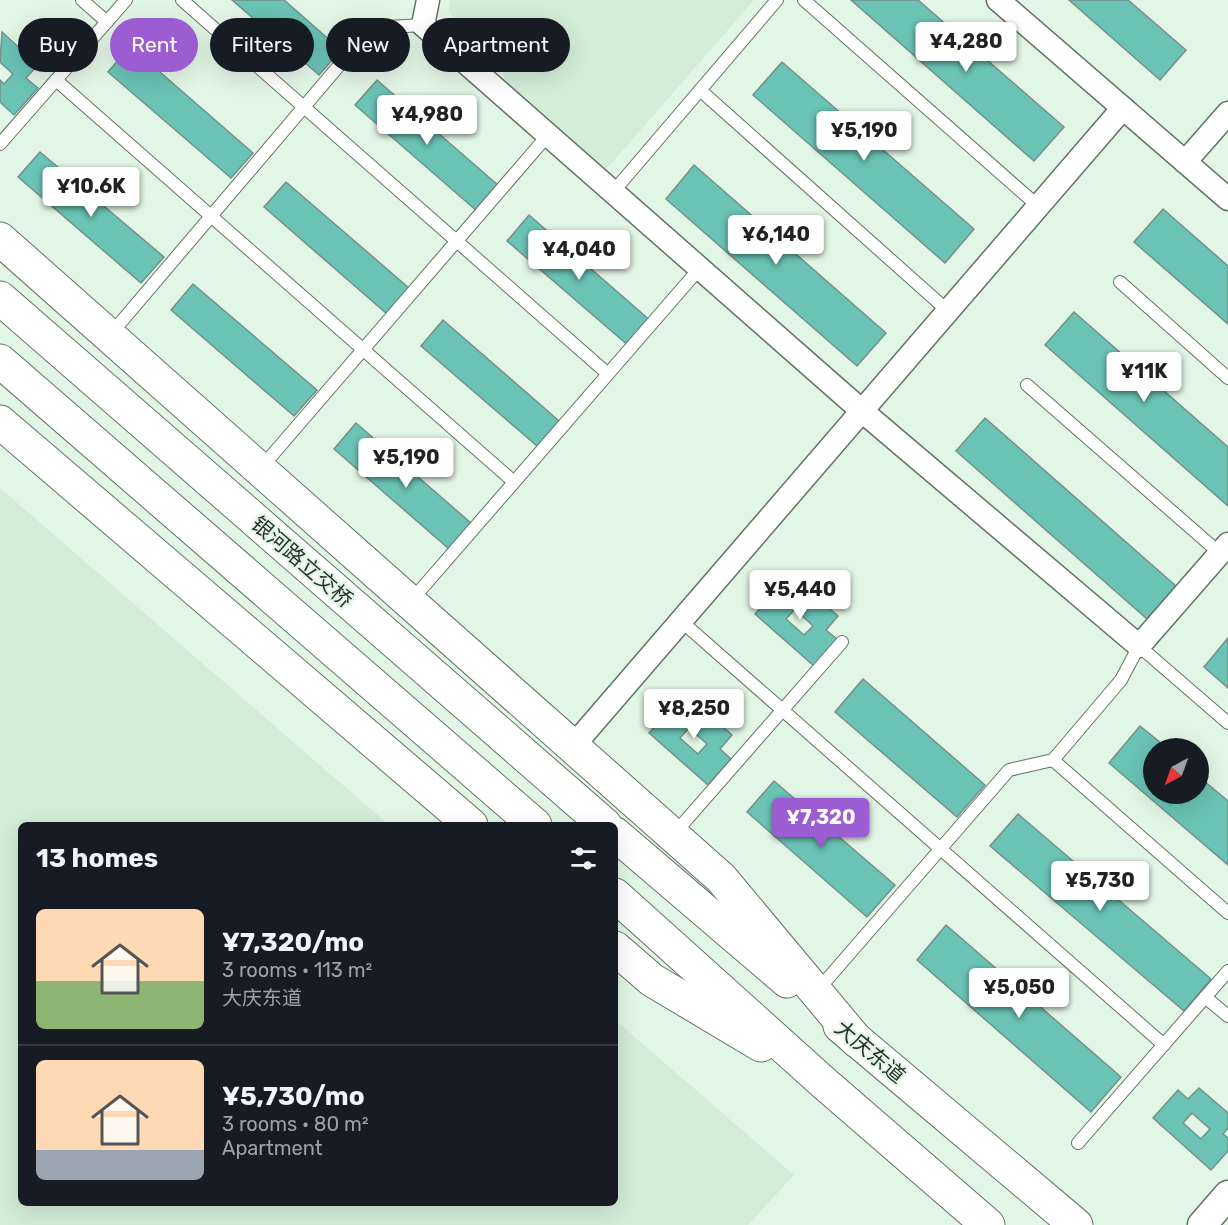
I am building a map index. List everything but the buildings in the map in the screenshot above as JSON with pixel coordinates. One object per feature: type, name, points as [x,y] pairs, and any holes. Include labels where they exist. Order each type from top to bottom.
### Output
[{"type":"main road","points":[[0,239],[574,745],[721,878],[856,1041]]},
{"type":"main road","name":"银河路立交桥","points":[[0,298],[602,822]]},
{"type":"main road","points":[[0,361],[532,822]]},
{"type":"main road","points":[[0,422],[467,822]]},
{"type":"main road","name":"大庆东道","points":[[618,837],[856,1041],[1076,1225]]},
{"type":"main road","points":[[623,902],[988,1225]]},
{"type":"main road","points":[[618,951],[652,980],[825,1083]]},
{"type":"street","points":[[424,18],[428,0]]},
{"type":"street","points":[[998,0],[1228,199]]},
{"type":"street","points":[[476,72],[862,411],[1139,646],[1225,552]]},
{"type":"street","points":[[574,745],[1123,108]]},
{"type":"street","points":[[1185,162],[1228,113]]},
{"type":"street","points":[[1202,1225],[1228,1195]]},
{"type":"lane","points":[[82,0],[107,22]]},
{"type":"lane","points":[[0,144],[126,0]]},
{"type":"lane","points":[[182,0],[608,374]]},
{"type":"lane","points":[[613,192],[777,0]]},
{"type":"lane","points":[[804,0],[1038,206]]},
{"type":"lane","points":[[109,336],[371,28],[422,25]]},
{"type":"lane","points":[[57,80],[514,482]]},
{"type":"lane","points":[[700,90],[948,311]]},
{"type":"lane","points":[[261,469],[548,135]]},
{"type":"lane","points":[[411,602],[700,268]]},
{"type":"lane","points":[[1120,282],[1228,378]]},
{"type":"lane","points":[[1027,386],[1225,552]]},
{"type":"lane","points":[[681,621],[939,850],[1164,1045]]},
{"type":"lane","points":[[674,835],[842,642]]},
{"type":"lane","points":[[816,992],[1010,770],[1053,760],[1121,680],[1139,646],[1228,723]]},
{"type":"lane","points":[[1053,760],[1228,913]]},
{"type":"lane","points":[[1078,1143],[1228,971]]},
{"type":"lane","points":[[1205,997],[1228,1016]]},
{"type":"shaded area","points":[[450,0],[754,0],[603,173],[506,91],[503,72],[570,72],[570,18],[454,18],[449,10]]},
{"type":"shaded area","points":[[0,488],[386,822],[18,822],[18,1206],[618,1206],[618,1023],[794,1175],[748,1225],[0,1225]]}]
